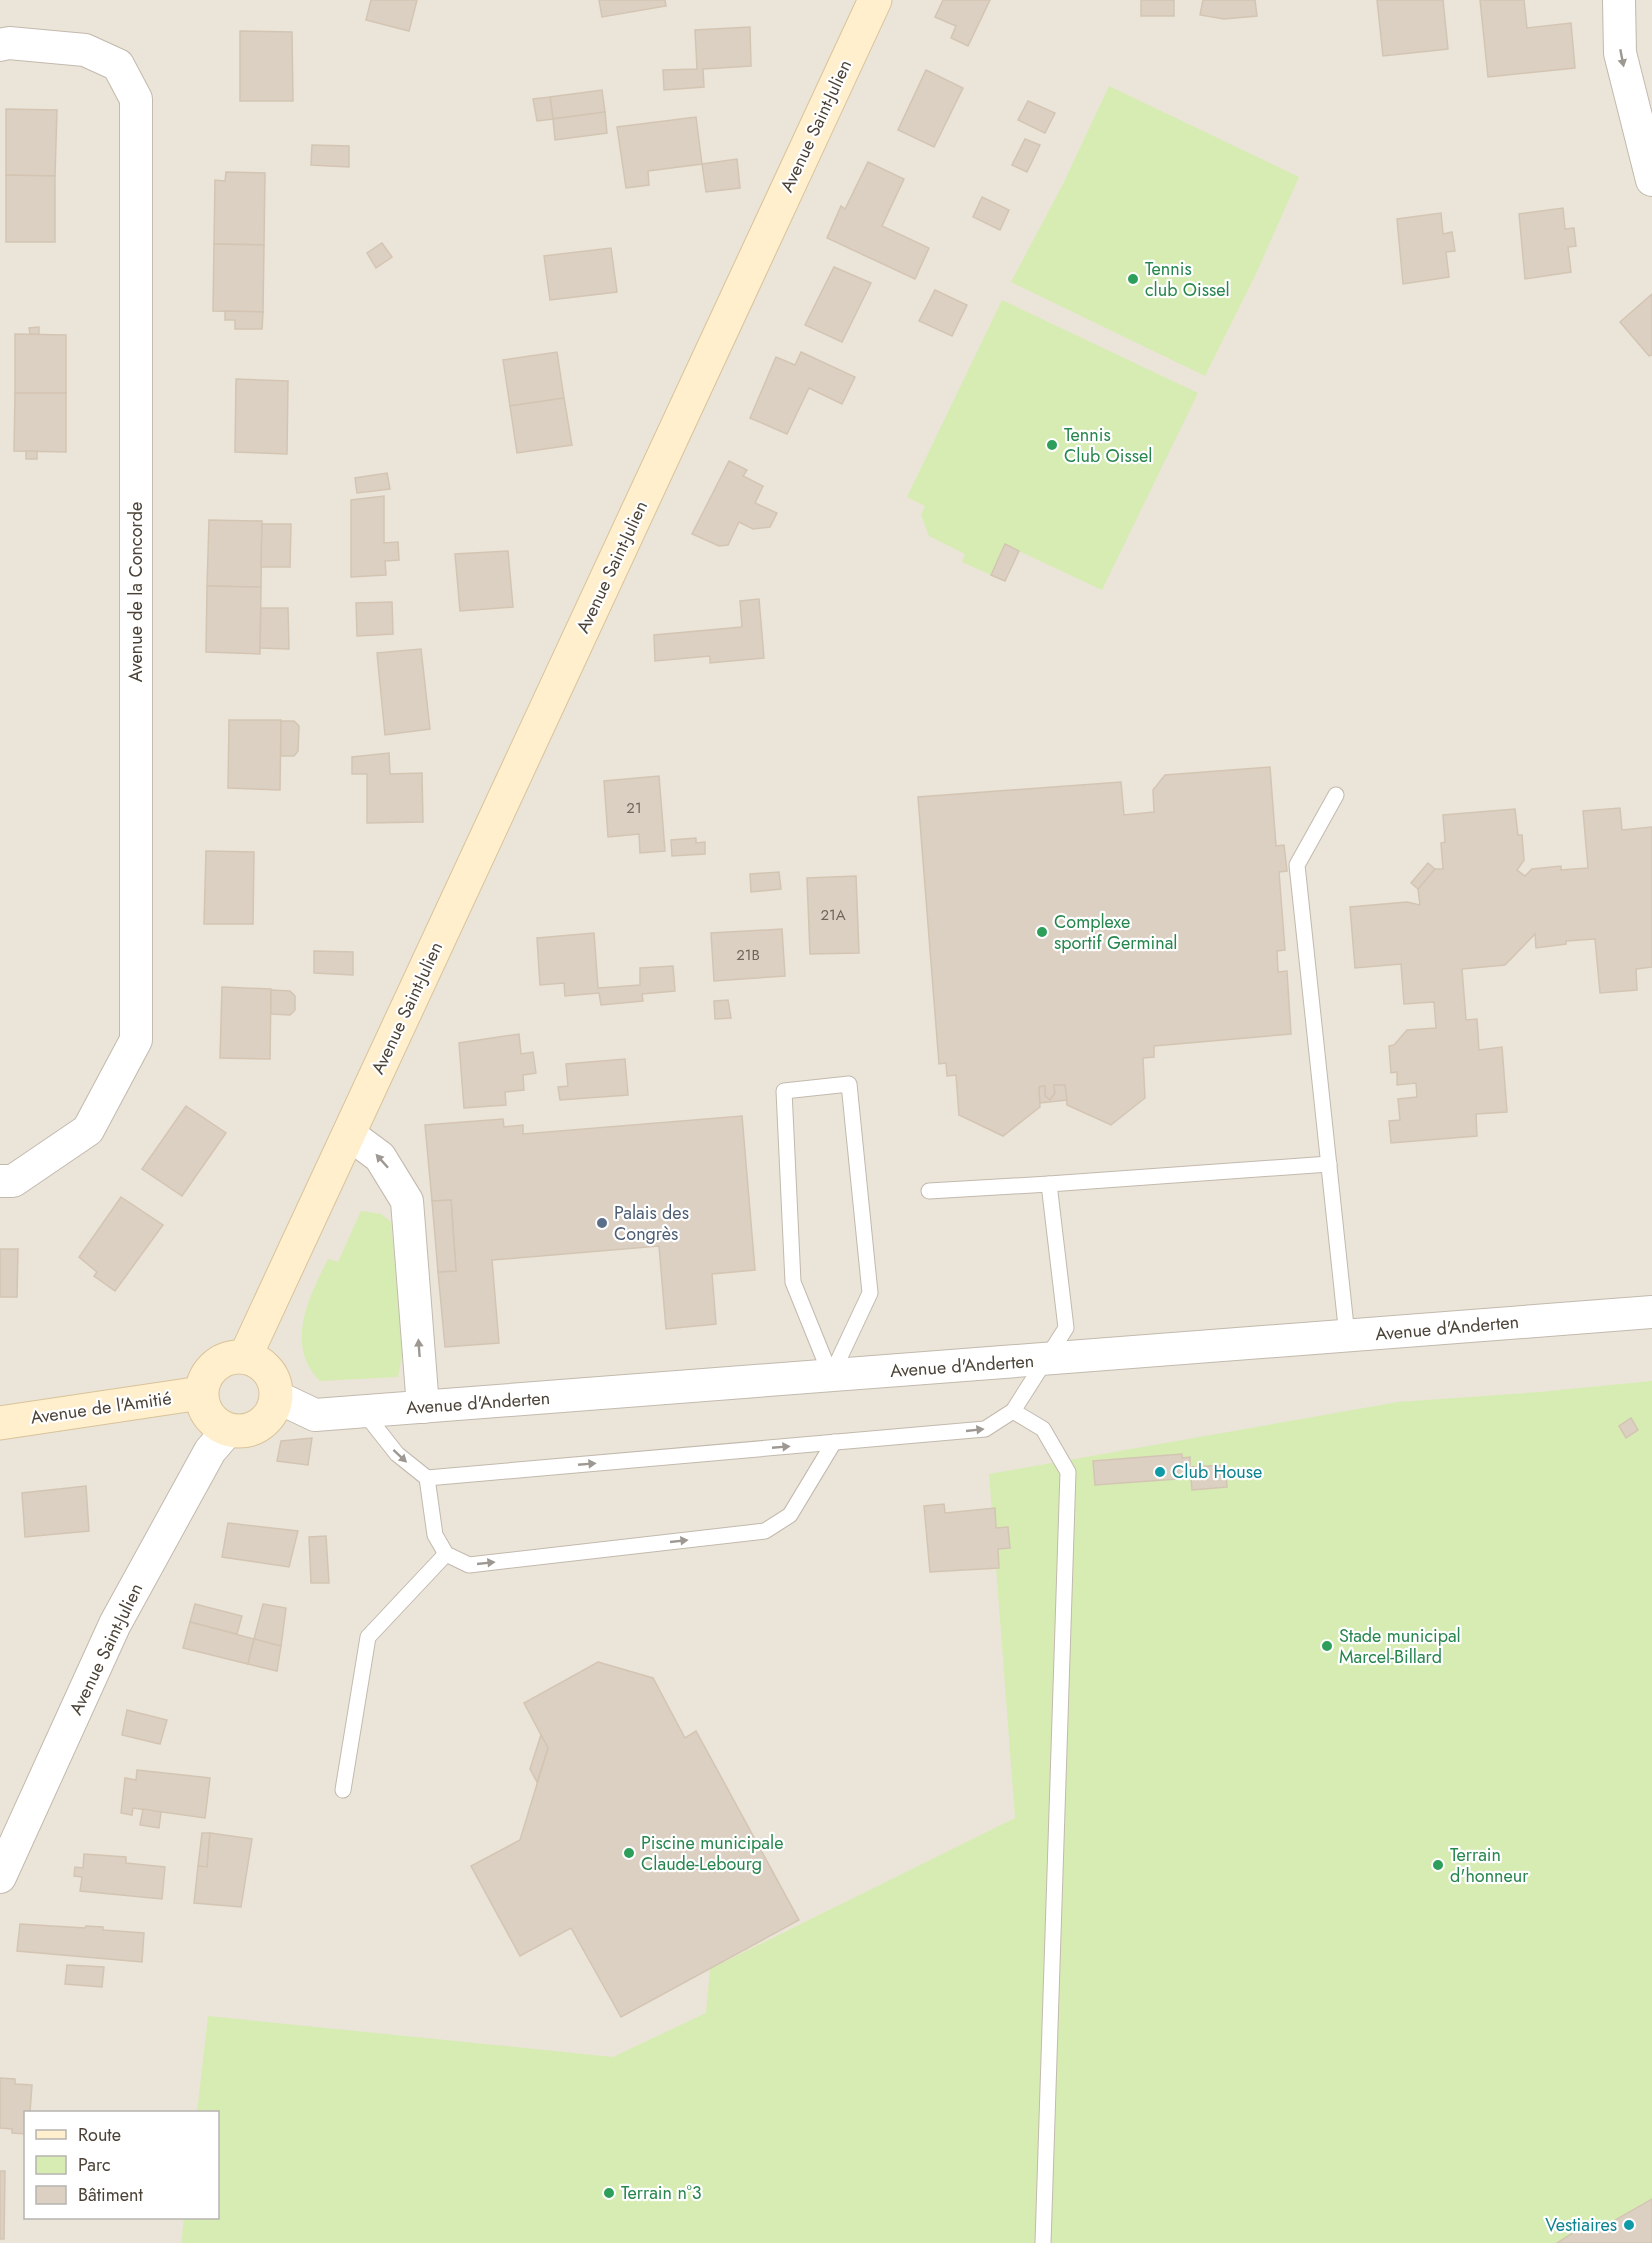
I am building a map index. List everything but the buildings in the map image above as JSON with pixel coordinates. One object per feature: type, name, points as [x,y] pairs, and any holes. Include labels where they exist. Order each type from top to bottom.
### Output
[{"type":"street","name":"Avenue Saint-Julien","points":[[245,1358],[875,0]]},
{"type":"street","points":[[1619,0],[1620,53],[1652,180]]},
{"type":"street","name":"Avenue de la Concorde","points":[[0,45],[9,43],[85,50],[118,65],[136,99],[136,1040],[88,1130],[13,1181],[0,1181]]},
{"type":"street","points":[[349,1134],[380,1156],[407,1201],[423,1407]]},
{"type":"street","name":"Avenue d'Anderten","points":[[277,1397],[315,1415],[1652,1312]]},
{"type":"street","points":[[232,1357],[245,1358],[265,1367],[272,1376],[277,1397],[274,1408],[260,1426],[240,1432],[228,1430],[208,1416],[201,1393],[204,1381],[220,1362],[232,1357]]},
{"type":"street","name":"Avenue de l'Amitié","points":[[0,1423],[201,1393]]},
{"type":"street","name":"Avenue Saint-Julien","points":[[0,1877],[115,1624],[210,1451],[228,1430]]},
{"type":"lane","points":[[1336,795],[1297,865],[1347,1336]]},
{"type":"lane","points":[[849,1084],[870,1293],[831,1376],[794,1282],[784,1092],[849,1084]]},
{"type":"lane","points":[[928,1191],[1329,1164]]},
{"type":"lane","points":[[427,1478],[985,1429],[1013,1411],[1066,1328],[1049,1184]]},
{"type":"lane","points":[[363,1411],[397,1454],[427,1478],[435,1535],[446,1554],[469,1565],[765,1531],[790,1515],[834,1442]]},
{"type":"lane","points":[[1013,1411],[1043,1429],[1068,1472],[1043,2243]]},
{"type":"lane","points":[[343,1790],[368,1637],[446,1554]]},
{"type":"shaded area","points":[[0,0],[1652,0],[1652,2243],[0,2243]]},
{"type":"green space","points":[[1109,86],[1299,177],[1255,276],[1205,376],[1011,282],[1063,184]]},
{"type":"green space","name":"Tennis Club Oissel","points":[[1002,300],[1198,393],[1102,590],[1006,545],[991,575],[962,562],[965,554],[929,536],[921,515],[925,506],[907,497]]},
{"type":"green space","points":[[361,1211],[381,1214],[391,1222],[403,1350],[398,1377],[320,1381],[309,1367],[303,1352],[303,1321],[328,1259],[338,1262]]},
{"type":"green space","name":"Stade municipal Marcel-Billard","points":[[1652,1381],[1652,2243],[181,2243],[184,2219],[219,2219],[219,2111],[197,2111],[208,2016],[613,2057],[706,2013],[710,1969],[1015,1818],[989,1474],[1398,1402]]},
{"type":"place","name":"Tennis club Oissel","points":[[1133,279]]},
{"type":"place","name":"Tennis Club Oissel","points":[[1052,445]]},
{"type":"place","name":"Complexe sportif Germinal","points":[[1042,932]]},
{"type":"place","name":"Palais des Congrès","points":[[602,1223]]},
{"type":"place","name":"Club House","points":[[1160,1472]]},
{"type":"place","name":"Stade municipal Marcel-Billard","points":[[1327,1646]]},
{"type":"place","name":"Piscine municipale Claude-Lebourg","points":[[629,1853]]},
{"type":"place","name":"Terrain d'honneur","points":[[1438,1865]]},
{"type":"place","name":"Terrain n°3","points":[[609,2193]]},
{"type":"place","name":"Vestiaires","points":[[1629,2225]]}]
